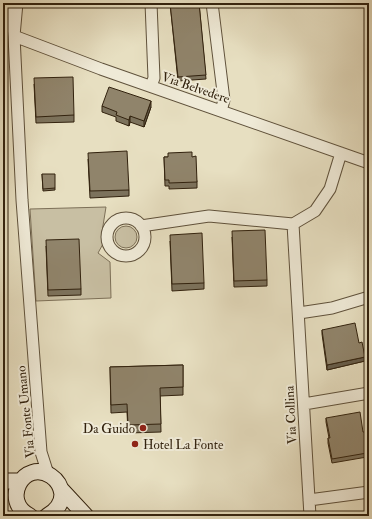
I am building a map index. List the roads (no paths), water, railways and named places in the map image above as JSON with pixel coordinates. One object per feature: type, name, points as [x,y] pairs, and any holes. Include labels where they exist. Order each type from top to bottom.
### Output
[{"type":"main road","points":[[22,510],[16,490],[20,481],[32,472],[48,474],[54,477],[61,489],[86,516]]},
{"type":"main road","points":[[3,481],[20,481]]},
{"type":"main road","points":[[48,516],[58,507],[61,499],[61,489]]},
{"type":"main road","points":[[3,492],[22,510]]},
{"type":"street","name":"Via Fonte Umano","points":[[6,3],[12,16],[14,36],[22,200],[39,432],[42,459],[48,474]]},
{"type":"street","name":"Via Fonte Umano","points":[[14,36],[17,3]]},
{"type":"street","points":[[151,3],[154,78],[151,86]]},
{"type":"street","points":[[212,3],[224,100],[221,111]]},
{"type":"street","name":"Via Belvedere","points":[[14,36],[369,163]]},
{"type":"street","points":[[141,226],[209,216],[293,224],[315,211],[330,189],[341,153]]},
{"type":"street","name":"Via Collina","points":[[293,224],[310,516]]},
{"type":"street","points":[[298,313],[332,308],[369,297]]},
{"type":"street","points":[[304,404],[369,393]]},
{"type":"street","points":[[309,500],[369,492]]},
{"type":"place","name":"Da Guido","points":[[143,428]]},
{"type":"place","name":"Hotel La Fonte","points":[[135,444]]}]
